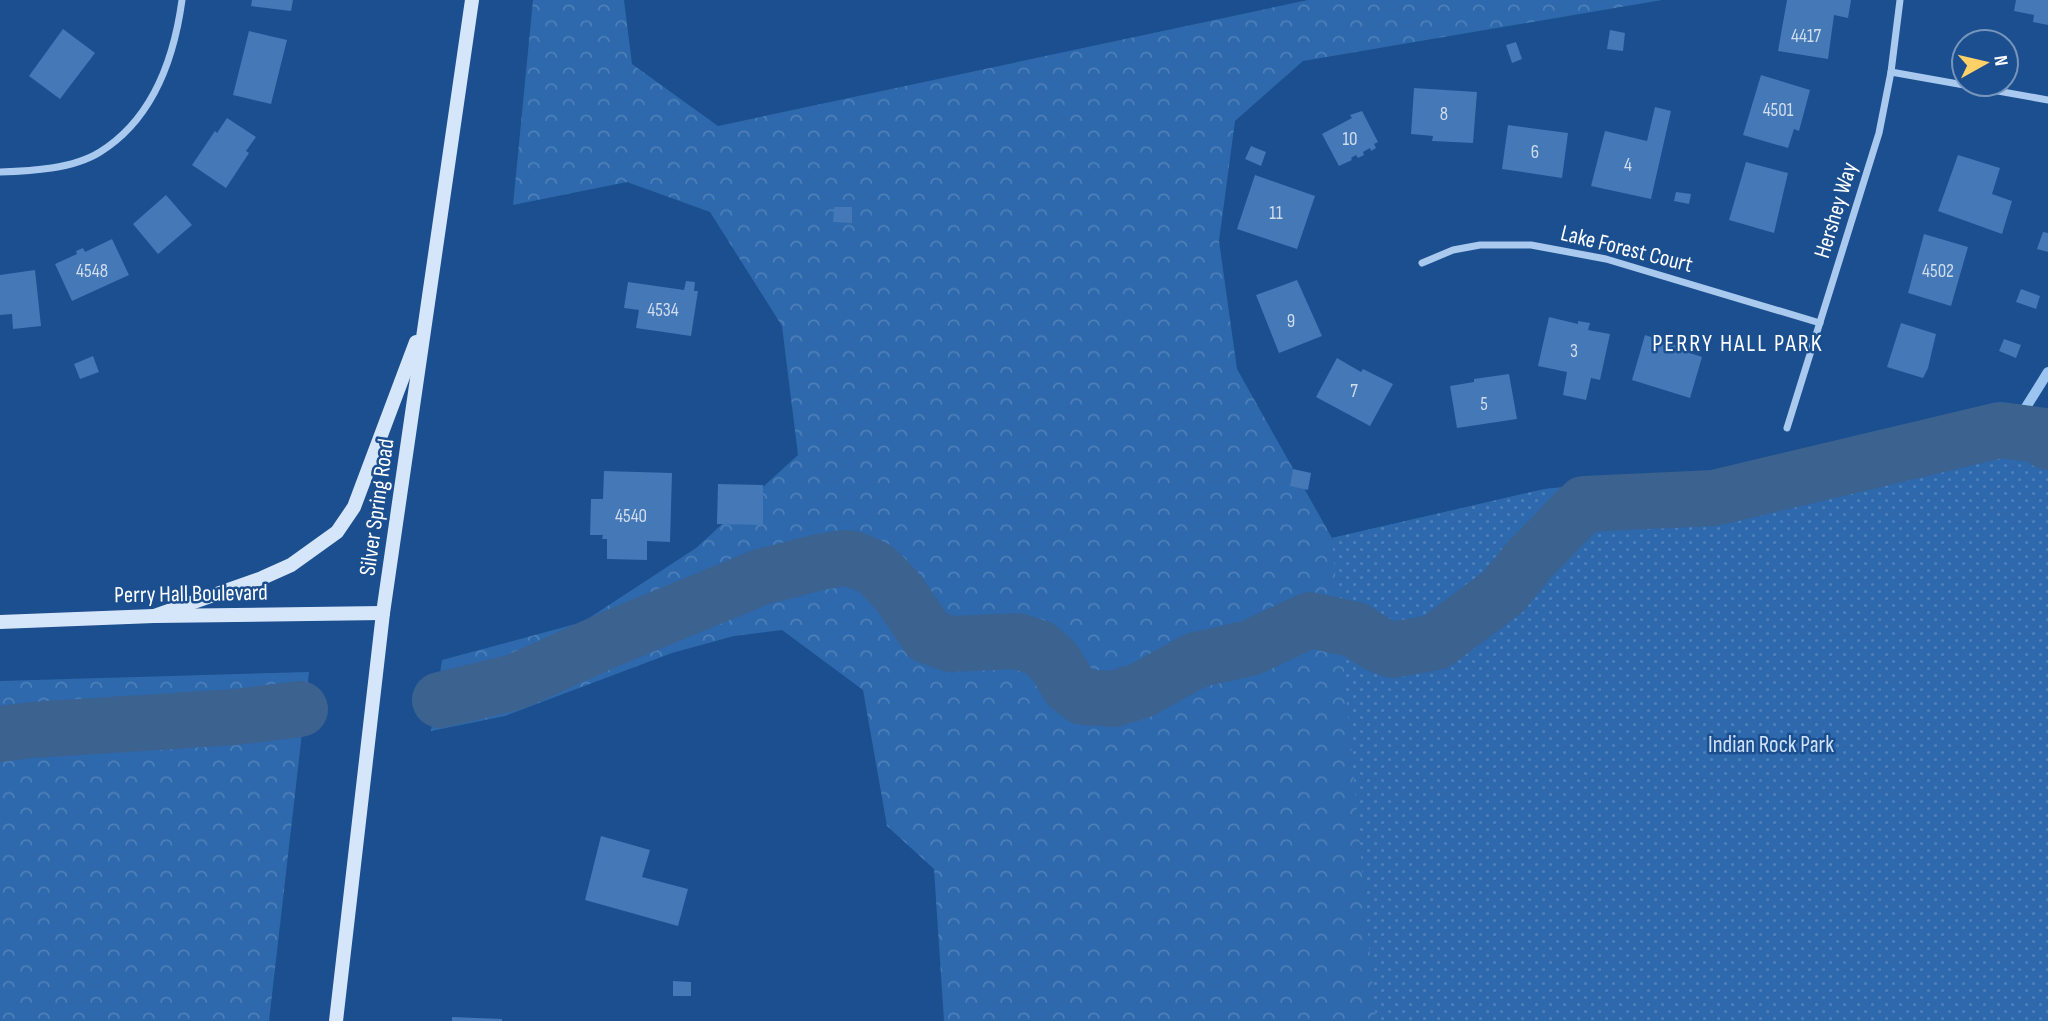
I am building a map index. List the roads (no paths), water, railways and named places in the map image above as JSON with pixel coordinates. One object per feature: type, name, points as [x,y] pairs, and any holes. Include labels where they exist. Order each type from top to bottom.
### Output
[{"type":"main road","name":"Silver Spring Road","points":[[336,1021],[383,613],[472,0]]},
{"type":"main road","points":[[154,616],[291,565],[337,532],[354,507],[426,318]]},
{"type":"main road","name":"Perry Hall Boulevard","points":[[0,622],[154,616],[383,613]]},
{"type":"street","points":[[0,172],[72,163],[99,153],[121,136],[157,92],[176,32],[182,0]]},
{"type":"street","name":"Hershey Way","points":[[1787,428],[1879,133],[1891,72],[1900,0]]},
{"type":"street","points":[[1891,72],[2048,100]]},
{"type":"street","name":"Lake Forest Court","points":[[1422,263],[1453,250],[1480,245],[1531,244],[1606,259],[1820,323]]},
{"type":"waterway","points":[[2000,430],[2023,412],[2048,372]]},
{"type":"waterway","points":[[440,700],[515,682],[608,640],[761,577],[845,558],[874,568],[885,578],[899,593],[928,636],[950,644],[1017,641],[1039,648],[1054,661],[1069,686],[1083,697],[1113,699],[1142,690],[1196,660],[1250,648],[1310,620],[1356,630],[1377,644],[1393,650],[1436,642],[1503,592],[1529,560],[1584,504],[1714,498],[2000,430],[2045,436],[2048,442]]},
{"type":"waterway","points":[[0,734],[236,717],[300,709]]},
{"type":"district","name":"PERRY HALL PARK","points":[[1738,343]]},
{"type":"park label","name":"Indian Rock Park","points":[[1771,744]]}]
